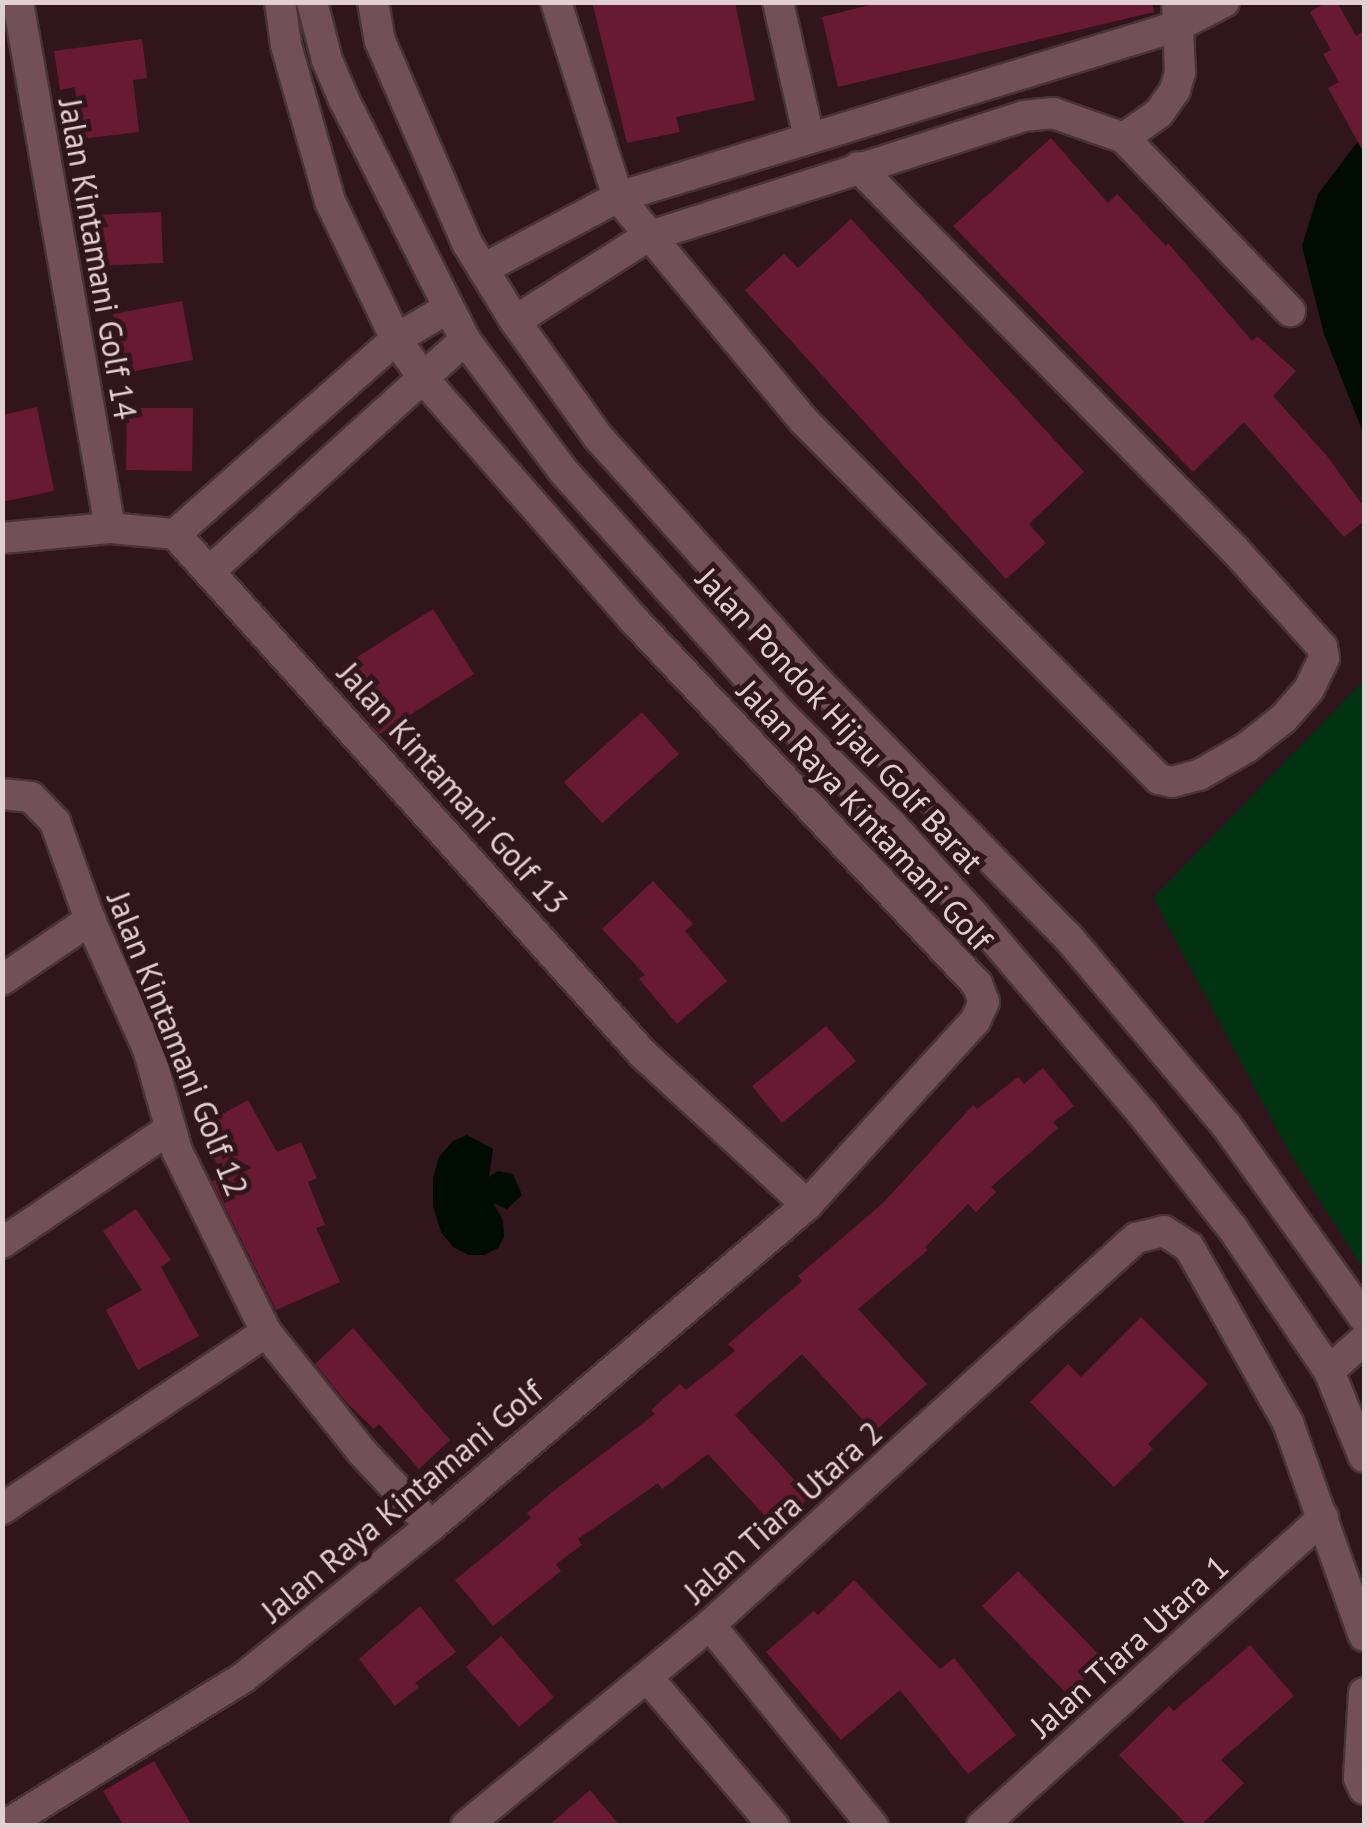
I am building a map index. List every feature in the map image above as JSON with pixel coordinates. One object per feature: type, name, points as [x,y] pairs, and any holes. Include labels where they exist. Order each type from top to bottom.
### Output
[{"type":"street","name":"Jalan Kintamani Golf 14","points":[[18,2],[110,528]]},
{"type":"street","name":"Jalan Raya Kintamani Golf","points":[[4,1826],[243,1678],[431,1526],[807,1204],[974,1022],[984,1002],[977,984],[634,620],[424,379],[396,340],[330,201],[286,45],[280,2]]},
{"type":"street","name":"Jalan Pondok Hijau Golf Barat","points":[[312,2],[327,60],[344,100],[446,309],[466,340],[564,472],[782,715],[903,836],[1142,1113],[1233,1229],[1330,1370],[1364,1456]]},
{"type":"street","name":"Jalan Pondok Hijau Golf Barat","points":[[373,2],[380,41],[418,138],[483,269],[598,437],[816,680],[1068,937],[1226,1125],[1364,1318]]},
{"type":"street","points":[[556,2],[618,197],[646,237],[803,420],[1159,780],[1172,782],[1198,774],[1246,748],[1284,718],[1309,689],[1324,658],[1322,647],[1258,574],[858,167]]},
{"type":"street","points":[[778,2],[809,138]]},
{"type":"street","points":[[483,269],[618,197],[1224,2]]},
{"type":"street","points":[[1124,138],[1159,112],[1175,90],[1180,72],[1177,14]]},
{"type":"street","points":[[515,321],[646,237],[1039,112],[1124,138],[1290,311]]},
{"type":"street","points":[[2,538],[110,528],[175,534],[396,340],[446,309]]},
{"type":"street","points":[[211,570],[466,340]]},
{"type":"street","name":"Jalan Kintamani Golf 13","points":[[175,534],[643,1054],[807,1204]]},
{"type":"street","points":[[782,715],[816,680]]},
{"type":"street","name":"Jalan Kintamani Golf 12","points":[[2,794],[31,797],[55,822],[90,920],[148,1048],[170,1129],[266,1332],[362,1452],[431,1526]]},
{"type":"street","points":[[2,980],[90,920]]},
{"type":"street","points":[[2,1242],[170,1129]]},
{"type":"street","name":"Jalan Tiara Utara 2","points":[[466,1826],[710,1625],[1136,1238],[1164,1231],[1189,1248],[1288,1422],[1323,1518]]},
{"type":"street","points":[[2,1509],[266,1332]]},
{"type":"street","points":[[1330,1370],[1364,1340]]},
{"type":"street","points":[[1323,1518],[1364,1636]]},
{"type":"street","name":"Jalan Tiara Utara 1","points":[[982,1826],[1323,1518]]},
{"type":"street","points":[[710,1625],[873,1826]]},
{"type":"street","points":[[647,1677],[774,1826]]},
{"type":"street","points":[[1364,1693],[1359,1778],[1364,1789]]},
{"type":"green space","points":[[1364,680],[1364,1270],[1289,1152],[1153,898]]},
{"type":"shaded area","points":[[1364,133],[1364,435],[1324,334],[1302,246],[1318,194]]},
{"type":"shaded area","points":[[467,1135],[493,1149],[489,1177],[498,1171],[513,1174],[522,1195],[507,1209],[493,1203],[503,1220],[504,1237],[498,1248],[484,1255],[469,1255],[453,1247],[441,1232],[433,1206],[433,1178],[439,1157],[453,1141]]},
{"type":"building","points":[[592,2],[735,2],[755,100],[676,117],[680,132],[627,143]]},
{"type":"building","points":[[882,2],[1152,2],[1154,12],[838,87],[822,17]]},
{"type":"building","points":[[1327,2],[1337,2],[1356,36],[1364,31],[1364,153],[1328,88],[1339,82],[1323,54],[1331,50],[1310,12]]},
{"type":"building","points":[[142,39],[147,78],[133,80],[139,132],[81,139],[75,87],[60,90],[54,51]]},
{"type":"building","points":[[1051,138],[1108,203],[1117,194],[1166,246],[1168,243],[1252,341],[1257,336],[1296,371],[1273,396],[1327,456],[1364,507],[1364,521],[1344,537],[1244,422],[1193,472],[953,226]]},
{"type":"building","points":[[161,212],[163,263],[97,266],[95,215]]},
{"type":"building","points":[[851,219],[1084,472],[1029,524],[1046,543],[1006,579],[745,290],[784,254],[798,268]]},
{"type":"building","points":[[182,301],[193,360],[124,373],[113,314]]},
{"type":"building","points":[[37,407],[54,491],[2,502],[2,415]]},
{"type":"building","points":[[127,408],[193,408],[192,471],[126,470]]},
{"type":"building","points":[[433,609],[474,674],[380,734],[332,673]]},
{"type":"building","points":[[642,712],[679,754],[602,823],[564,782]]},
{"type":"building","points":[[653,881],[693,924],[685,931],[727,981],[677,1024],[639,979],[645,975],[602,929]]},
{"type":"building","points":[[826,1026],[856,1061],[782,1123],[752,1086]]},
{"type":"building","points":[[1043,1068],[1074,1106],[1053,1122],[1058,1128],[991,1187],[996,1192],[976,1212],[968,1204],[925,1247],[928,1250],[858,1309],[927,1384],[874,1432],[802,1354],[735,1415],[810,1497],[776,1528],[708,1454],[662,1489],[658,1483],[578,1539],[582,1545],[556,1564],[561,1571],[493,1626],[455,1580],[531,1518],[527,1513],[655,1414],[651,1410],[680,1384],[686,1390],[735,1351],[728,1344],[802,1281],[798,1276],[883,1203],[973,1105],[977,1109],[1018,1077],[1024,1084]]},
{"type":"building","points":[[248,1100],[277,1152],[301,1142],[317,1178],[308,1182],[325,1225],[316,1228],[340,1282],[276,1310],[212,1181],[224,1176],[197,1128]]},
{"type":"building","points":[[136,1209],[171,1260],[161,1267],[199,1336],[138,1370],[106,1310],[142,1290],[103,1231]]},
{"type":"building","points":[[1141,1317],[1208,1384],[1148,1444],[1153,1449],[1114,1487],[1030,1402],[1068,1364],[1081,1377]]},
{"type":"building","points":[[353,1328],[450,1440],[419,1469],[379,1424],[374,1429],[347,1403],[315,1364]]},
{"type":"building","points":[[1018,1571],[1104,1660],[1068,1695],[982,1606]]},
{"type":"building","points":[[854,1580],[940,1669],[954,1658],[1016,1735],[968,1774],[900,1690],[841,1740],[766,1652],[814,1611],[818,1615]]},
{"type":"building","points":[[420,1606],[456,1652],[415,1683],[419,1687],[395,1706],[359,1659]]},
{"type":"building","points":[[501,1636],[554,1697],[519,1727],[466,1667]]},
{"type":"building","points":[[1250,1645],[1294,1696],[1221,1760],[1244,1783],[1200,1826],[1188,1826],[1119,1755],[1169,1706],[1174,1711]]},
{"type":"building","points":[[154,1761],[192,1826],[124,1826],[103,1791]]},
{"type":"building","points":[[590,1790],[620,1826],[548,1826]]}]
